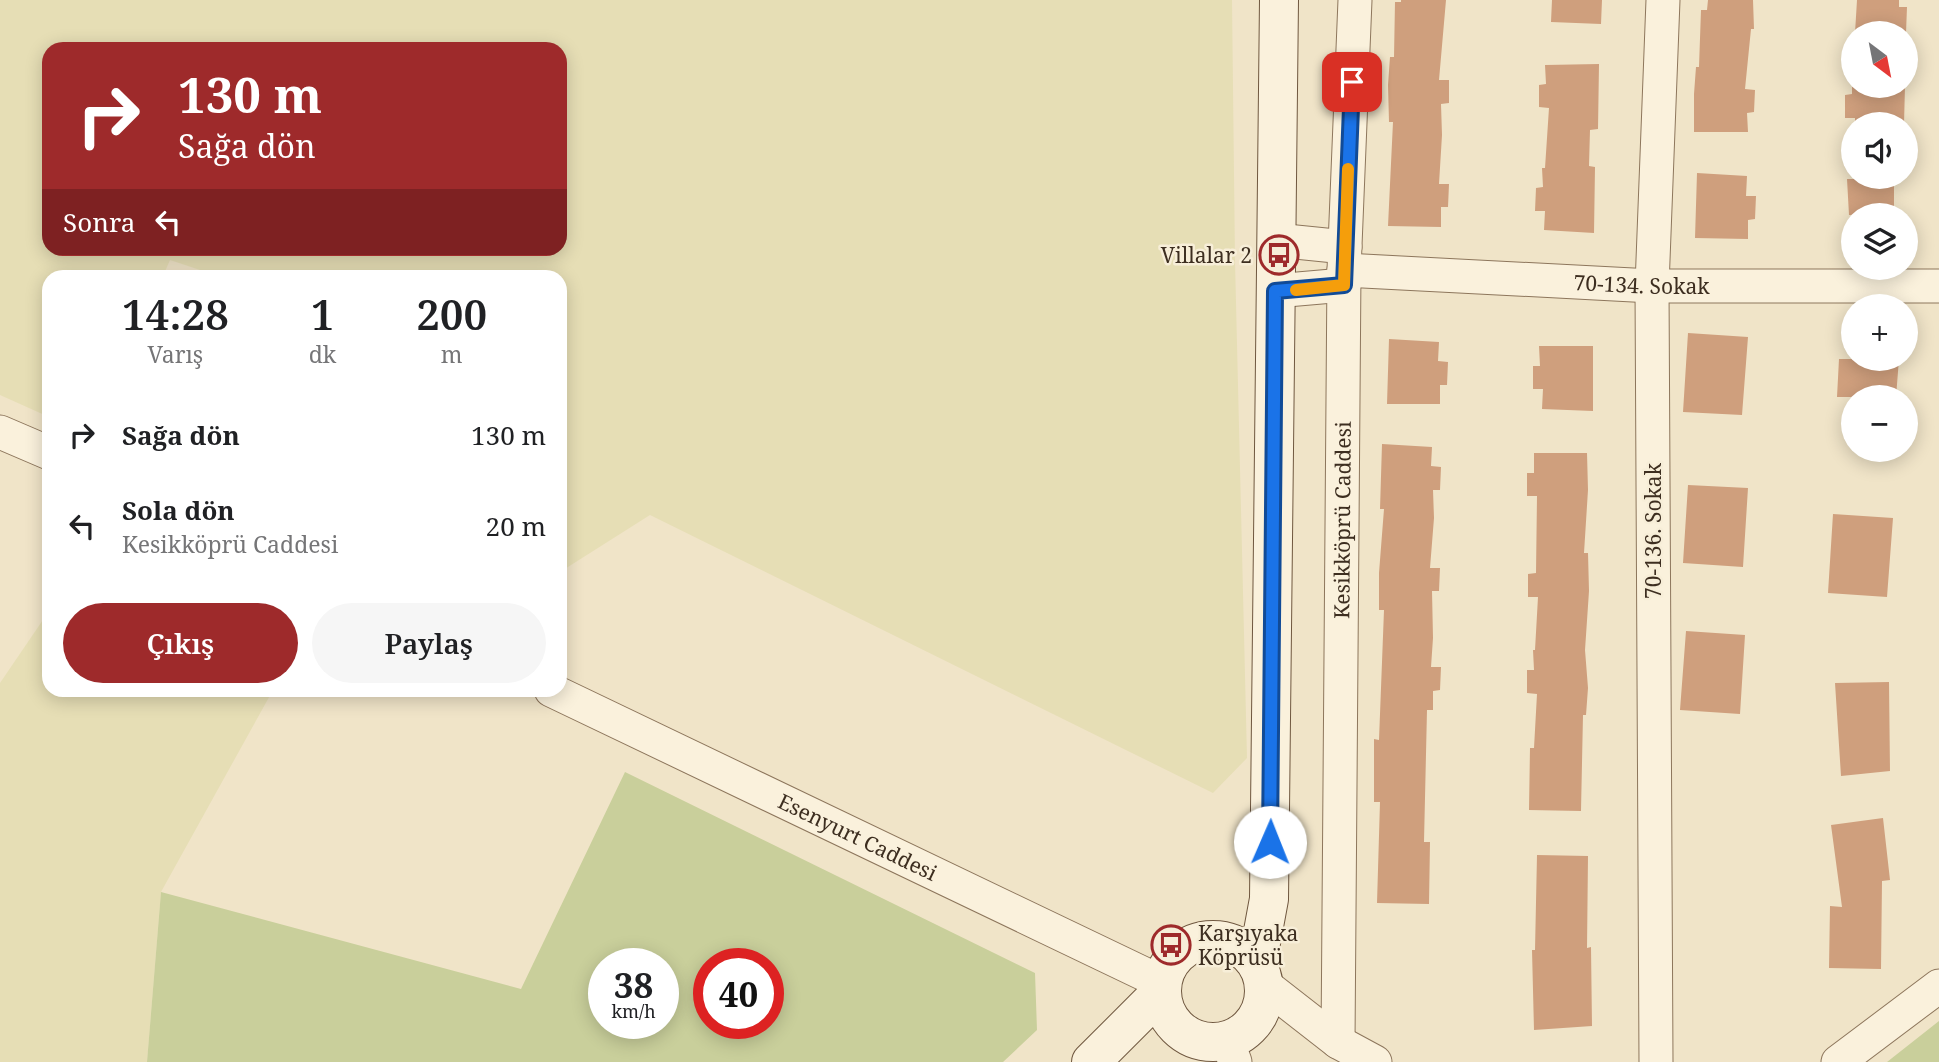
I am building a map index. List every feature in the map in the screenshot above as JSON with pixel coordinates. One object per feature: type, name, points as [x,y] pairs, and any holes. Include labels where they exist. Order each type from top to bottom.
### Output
[{"type":"street","points":[[1162,987],[1167,1013],[1184,1033],[1222,1051],[1255,1020],[1263,1003],[1261,975],[1269,899],[1279,0]]},
{"type":"street","name":"Kesikköprü Caddesi","points":[[1338,1042],[1344,267],[1355,0]]},
{"type":"street","name":"70-136. Sokak","points":[[1656,1062],[1652,286],[1663,0]]},
{"type":"street","points":[[1276,240],[1344,267]]},
{"type":"street","points":[[1275,291],[1344,267]]},
{"type":"street","name":"70-134. Sokak","points":[[1344,267],[1652,286],[1939,286]]},
{"type":"street","points":[[0,432],[42,450]]},
{"type":"street","name":"Esenyurt Caddesi","points":[[565,697],[1162,987]]},
{"type":"street","points":[[1091,1062],[1162,987],[1171,962],[1184,949],[1200,942],[1219,940],[1235,944],[1250,954],[1261,975],[1338,1042],[1375,1062]]},
{"type":"street","points":[[1838,1062],[1939,986]]},
{"type":"shaded area","points":[[0,0],[1232,0],[1235,261],[1247,758],[1213,793],[650,515],[567,568],[567,270],[200,270],[170,260],[166,270],[42,270],[42,414],[0,395]]},
{"type":"shaded area","points":[[42,621],[42,697],[269,697],[161,892],[147,1062],[0,1062],[0,683]]},
{"type":"green space","points":[[625,772],[1035,973],[1037,1030],[1003,1062],[147,1062],[161,892],[521,989]]},
{"type":"green space","points":[[1939,1021],[1939,1062],[1887,1062]]},
{"type":"building","points":[[1446,0],[1439,80],[1449,80],[1449,103],[1441,104],[1439,184],[1449,184],[1448,207],[1441,207],[1441,227],[1388,226],[1393,122],[1389,122],[1388,85],[1390,57],[1394,57],[1395,2]]},
{"type":"building","points":[[1552,0],[1602,0],[1601,24],[1551,22]]},
{"type":"building","points":[[1708,0],[1753,0],[1754,29],[1751,29],[1745,89],[1755,90],[1754,112],[1747,113],[1748,132],[1694,132],[1694,94],[1696,67],[1699,67],[1701,10],[1707,10]]},
{"type":"building","points":[[1857,0],[1899,0],[1899,7],[1907,7],[1906,21],[1856,21]]},
{"type":"building","points":[[1599,64],[1598,129],[1590,130],[1589,166],[1595,167],[1594,233],[1544,230],[1545,211],[1535,211],[1536,188],[1543,187],[1542,168],[1545,168],[1549,108],[1539,107],[1539,85],[1546,84],[1545,65]]},
{"type":"building","points":[[1845,98],[1905,98],[1904,112],[1845,112]]},
{"type":"building","points":[[1697,173],[1747,176],[1746,196],[1756,196],[1755,219],[1748,220],[1748,239],[1695,238]]},
{"type":"building","points":[[1848,189],[1894,189],[1894,203],[1848,203]]},
{"type":"building","points":[[1688,333],[1748,337],[1742,415],[1683,412]]},
{"type":"building","points":[[1389,339],[1439,342],[1438,361],[1448,362],[1447,385],[1440,385],[1440,404],[1387,404]]},
{"type":"building","points":[[1539,346],[1593,346],[1593,411],[1542,409],[1543,389],[1533,389],[1533,366],[1540,366]]},
{"type":"building","points":[[1839,359],[1841,371],[1898,371],[1897,385],[1841,385],[1841,397],[1837,397]]},
{"type":"building","points":[[1382,444],[1432,447],[1431,466],[1441,467],[1440,490],[1433,490],[1430,568],[1440,568],[1439,591],[1432,591],[1431,667],[1441,667],[1440,690],[1433,691],[1433,710],[1427,710],[1424,842],[1430,842],[1429,904],[1377,903],[1380,802],[1374,802],[1374,739],[1379,740],[1384,610],[1379,610],[1384,509],[1380,509]]},
{"type":"building","points":[[1534,453],[1587,453],[1588,490],[1584,553],[1588,553],[1589,591],[1585,650],[1588,688],[1586,715],[1583,715],[1581,811],[1529,810],[1530,748],[1534,748],[1537,694],[1527,693],[1527,670],[1534,670],[1538,597],[1528,597],[1528,574],[1536,573],[1537,496],[1527,496],[1527,473],[1534,473]]},
{"type":"building","points":[[1688,485],[1748,488],[1743,567],[1683,563]]},
{"type":"building","points":[[1833,514],[1893,518],[1887,597],[1828,593]]},
{"type":"building","points":[[1686,631],[1745,635],[1740,714],[1680,710]]},
{"type":"building","points":[[1889,682],[1890,771],[1841,776],[1835,683]]},
{"type":"building","points":[[1883,818],[1890,880],[1882,881],[1881,969],[1829,968],[1830,906],[1842,907],[1831,825]]},
{"type":"building","points":[[1537,855],[1588,856],[1587,948],[1591,947],[1592,1026],[1534,1030],[1532,950],[1535,950]]},
{"type":"slow traffic","points":[[1296,290],[1344,285],[1348,169]]},
{"type":"place","name":"Villalar 2","points":[[1279,255]]},
{"type":"place","name":"Karşıyaka Köprüsü","points":[[1171,945]]},
{"type":"route","points":[[1270,842],[1275,291],[1344,285],[1352,82]]}]
